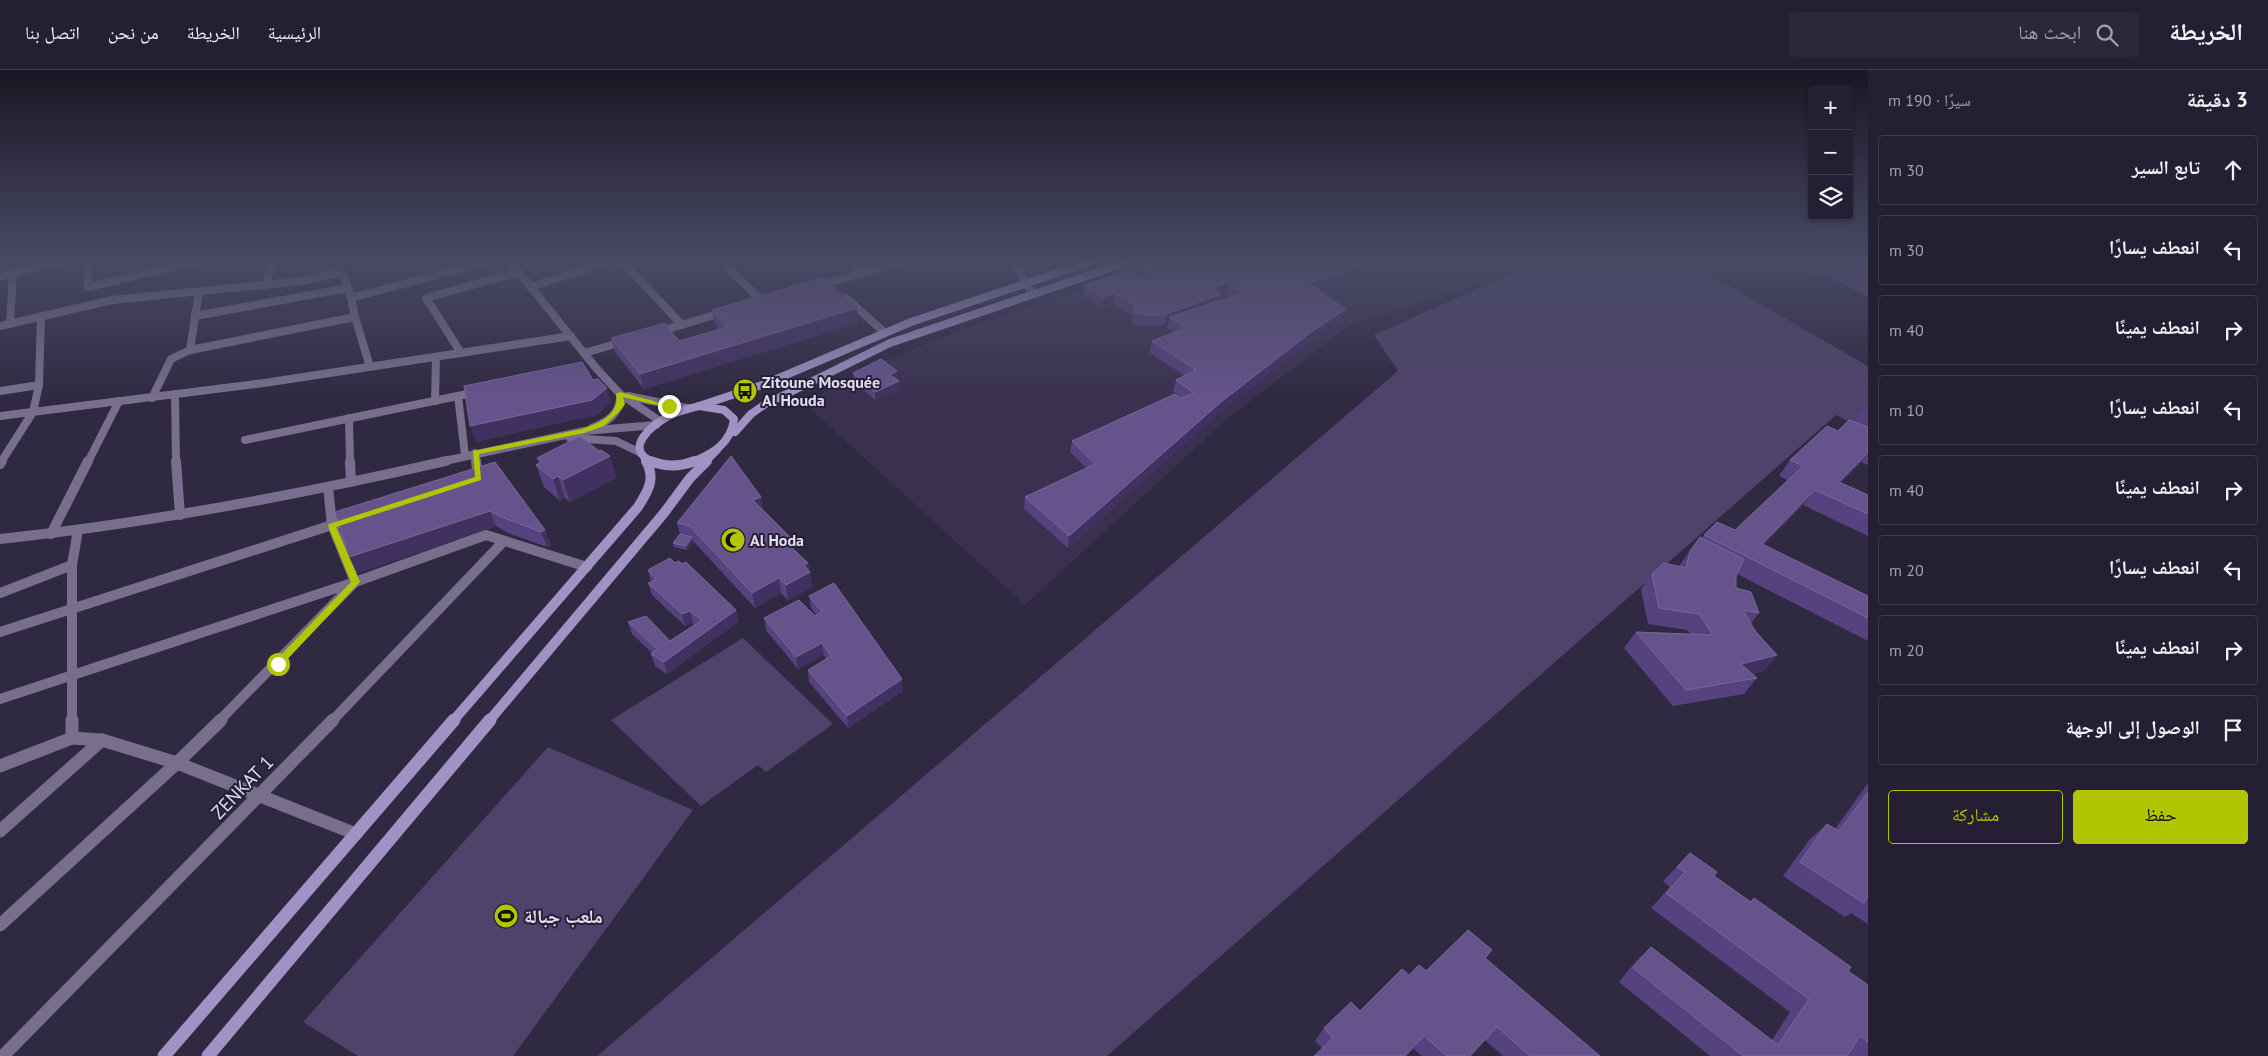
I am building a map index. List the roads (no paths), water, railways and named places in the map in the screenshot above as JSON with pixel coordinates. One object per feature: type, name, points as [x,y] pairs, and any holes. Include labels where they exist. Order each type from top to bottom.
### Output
[{"type":"main road","points":[[164,1056],[638,507],[649,490],[653,476],[652,469],[639,446],[642,439],[658,423],[687,408],[770,382],[884,332],[955,307]]},
{"type":"main road","points":[[208,1056],[664,513],[690,478],[751,414],[764,405],[890,343],[994,307]]},
{"type":"main road","points":[[698,406],[721,408],[729,413],[734,418],[735,432]]},
{"type":"main road","points":[[643,456],[654,464],[677,466],[696,462],[717,450]]},
{"type":"street","points":[[10,324],[11,307]]},
{"type":"street","points":[[0,326],[76,307]]},
{"type":"street","points":[[190,350],[196,307]]},
{"type":"street","points":[[195,316],[244,307]]},
{"type":"street","points":[[353,307],[370,367]]},
{"type":"street","points":[[432,307],[460,353]]},
{"type":"street","points":[[547,307],[584,353],[591,369],[658,423]]},
{"type":"street","points":[[665,307],[682,325]]},
{"type":"street","points":[[856,307],[884,332]]},
{"type":"street","points":[[646,335],[735,309]]},
{"type":"street","points":[[0,464],[33,412],[39,385],[41,316]]},
{"type":"street","points":[[152,398],[171,359],[190,350],[355,317]]},
{"type":"street","points":[[0,416],[176,395],[571,336]]},
{"type":"street","points":[[584,353],[637,338]]},
{"type":"street","points":[[435,401],[436,357]]},
{"type":"street","points":[[0,392],[39,385]]},
{"type":"street","points":[[245,440],[486,390]]},
{"type":"street","points":[[620,394],[687,408]]},
{"type":"street","points":[[584,431],[601,424],[614,415],[621,404],[620,394]]},
{"type":"street","points":[[176,395],[175,445],[180,515]]},
{"type":"street","points":[[458,396],[465,455]]},
{"type":"street","points":[[51,534],[119,401]]},
{"type":"street","points":[[349,418],[351,482]]},
{"type":"street","points":[[0,539],[51,534],[180,515],[328,487],[551,437],[584,431],[658,423]]},
{"type":"street","points":[[551,437],[616,442],[633,447],[643,456]]},
{"type":"street","points":[[469,482],[478,479],[476,453]]},
{"type":"street","points":[[328,487],[332,526],[355,582]]},
{"type":"street","points":[[0,632],[350,520]]},
{"type":"street","points":[[72,738],[72,565],[78,530]]},
{"type":"street","points":[[0,699],[355,582],[486,535],[587,567]]},
{"type":"street","name":"ZENKAT 1","points":[[3,1056],[260,796],[504,541]]},
{"type":"street","points":[[0,593],[72,565]]},
{"type":"street","points":[[0,925],[177,763],[278,664],[355,582]]},
{"type":"street","points":[[0,766],[72,738],[102,740],[177,763],[356,834]]},
{"type":"street","points":[[0,831],[102,740]]},
{"type":"place","name":"Zitoune Mosquée Al Houda","points":[[745,391]]},
{"type":"place","name":"Al Hoda","points":[[733,540]]},
{"type":"place","name":"ملعب جبالة","points":[[506,916]]}]
